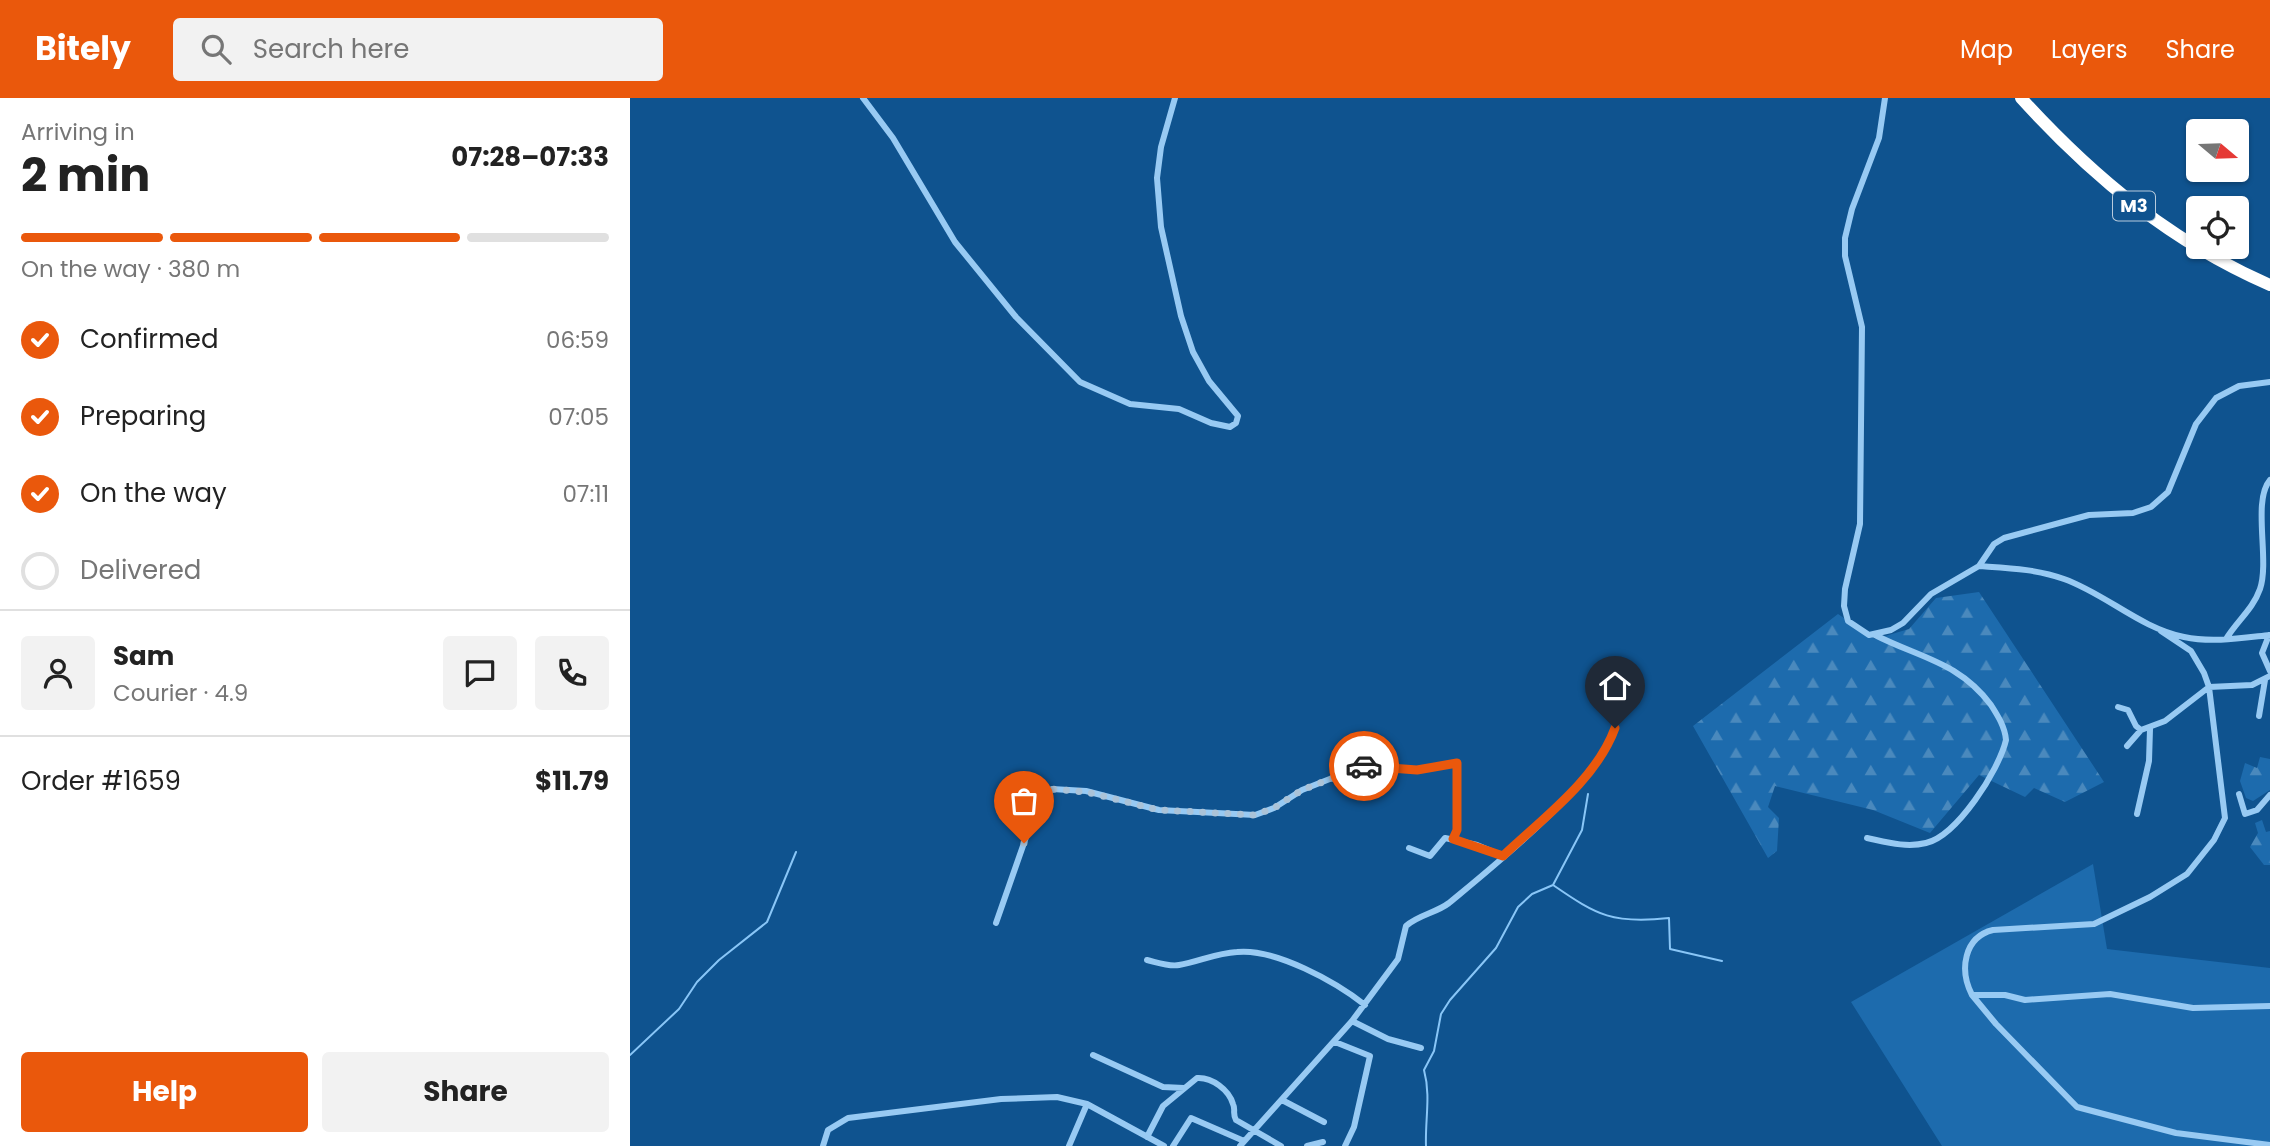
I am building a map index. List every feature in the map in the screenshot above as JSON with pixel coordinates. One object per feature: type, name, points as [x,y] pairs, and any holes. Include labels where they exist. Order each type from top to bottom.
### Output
[{"type":"highway","name":"M3","points":[[2021,98],[2083,163],[2126,200],[2193,246],[2270,285]]},
{"type":"street","points":[[863,98],[893,138],[955,242],[1016,317],[1080,382],[1130,404],[1179,409],[1211,423],[1230,427],[1236,423],[1238,416],[1209,381],[1193,352],[1181,316],[1161,227],[1157,178],[1164,130],[1175,98]]},
{"type":"street","points":[[1867,838],[1894,844],[1918,845],[1944,835],[1984,787],[2006,740],[1997,713],[1974,683],[1948,666],[1853,626],[1848,621],[1844,606],[1860,524],[1862,327],[1845,246],[1848,223],[1883,125],[1885,98]]},
{"type":"street","points":[[1875,635],[1903,623],[1931,594],[1979,566],[1994,544],[2004,538],[2089,515],[2133,513],[2151,507],[2168,492],[2196,424],[2216,398],[2239,386],[2270,382]]},
{"type":"street","points":[[2226,639],[2237,620],[2253,604],[2260,588],[2264,554],[2262,510],[2266,484],[2270,480]]},
{"type":"street","points":[[1979,566],[2026,570],[2065,579],[2161,631],[2191,651],[2209,687],[2225,818],[2208,849],[2193,868],[2173,884],[2094,924],[1993,930],[1978,936],[1970,944],[1966,958],[1966,976],[1972,995],[1996,1024],[2077,1107],[2176,1133],[2270,1145]]},
{"type":"street","points":[[2161,631],[2197,640],[2270,635],[2262,653],[2270,671]]},
{"type":"street","points":[[2127,746],[2141,730],[2150,729],[2209,687],[2252,685],[2267,678]]},
{"type":"street","points":[[2259,716],[2267,678]]},
{"type":"street","points":[[2118,707],[2128,710],[2141,730]]},
{"type":"street","points":[[1172,1146],[1191,1118],[1242,1143],[1335,1042],[1365,1005],[1398,959],[1406,926],[1447,904],[1544,819],[1608,747],[1615,728]]},
{"type":"street","points":[[2137,814],[2149,761],[2150,729]]},
{"type":"street","points":[[996,923],[1031,823],[1052,789],[1086,792],[1159,810],[1255,815],[1274,808],[1302,790],[1360,767],[1417,770],[1457,763],[1457,830],[1453,839]]},
{"type":"street","points":[[2239,794],[2245,814],[2257,810],[2270,795]]},
{"type":"street","points":[[1409,848],[1430,856],[1445,838],[1503,856]]},
{"type":"street","points":[[1147,960],[1177,966],[1210,956],[1250,951],[1302,967],[1350,993],[1365,1005]]},
{"type":"street","points":[[1972,995],[2006,995],[2025,1000],[2110,994],[2193,1008],[2270,1006]]},
{"type":"street","points":[[1352,1021],[1388,1039],[1421,1048]]},
{"type":"street","points":[[1335,1042],[1370,1056],[1354,1127],[1345,1146]]},
{"type":"street","points":[[1093,1055],[1163,1087],[1184,1088]]},
{"type":"street","points":[[1147,1137],[1163,1106],[1198,1078],[1205,1077],[1217,1083],[1231,1098],[1236,1120],[1281,1146]]},
{"type":"street","points":[[823,1146],[828,1130],[835,1124],[869,1114],[1028,1097],[1057,1097],[1087,1104],[1164,1146]]},
{"type":"street","points":[[1282,1100],[1324,1122]]},
{"type":"street","points":[[1069,1146],[1087,1104]]},
{"type":"street","points":[[1307,1146],[1323,1142]]},
{"type":"green space","points":[[1979,592],[2104,782],[2065,802],[2034,788],[2025,797],[1979,775],[1930,833],[1873,810],[1775,786],[1768,807],[1779,818],[1777,851],[1768,858],[1693,726],[1838,614],[1875,639],[1909,629],[1936,598]]},
{"type":"green space","points":[[2260,757],[2270,759],[2270,790],[2253,801],[2246,798],[2240,781],[2245,763],[2257,768]]},
{"type":"green space","points":[[2262,820],[2266,832],[2270,831],[2270,865],[2264,865],[2250,847],[2258,833],[2255,823]]},
{"type":"green space","points":[[2093,864],[2107,949],[2270,968],[2270,1146],[1942,1146],[1851,1002]]},
{"type":"waterway","points":[[1426,1146],[1427,1098],[1424,1070],[1434,1051],[1441,1014],[1496,948],[1518,907],[1532,894],[1553,885],[1582,830],[1588,794]]},
{"type":"waterway","points":[[630,1055],[679,1009],[697,982],[719,960],[767,922],[796,852]]},
{"type":"waterway","points":[[1553,885],[1582,904],[1607,915],[1634,920],[1669,918],[1670,949],[1722,961]]},
{"type":"way so far","points":[[1024,843],[1031,823],[1052,789],[1073,789],[1159,810],[1255,815],[1274,808],[1302,790],[1334,775],[1364,766]]},
{"type":"route","points":[[1364,766],[1417,770],[1457,763],[1457,830],[1453,839],[1503,856],[1544,819],[1592,767],[1608,747],[1615,728]]}]
